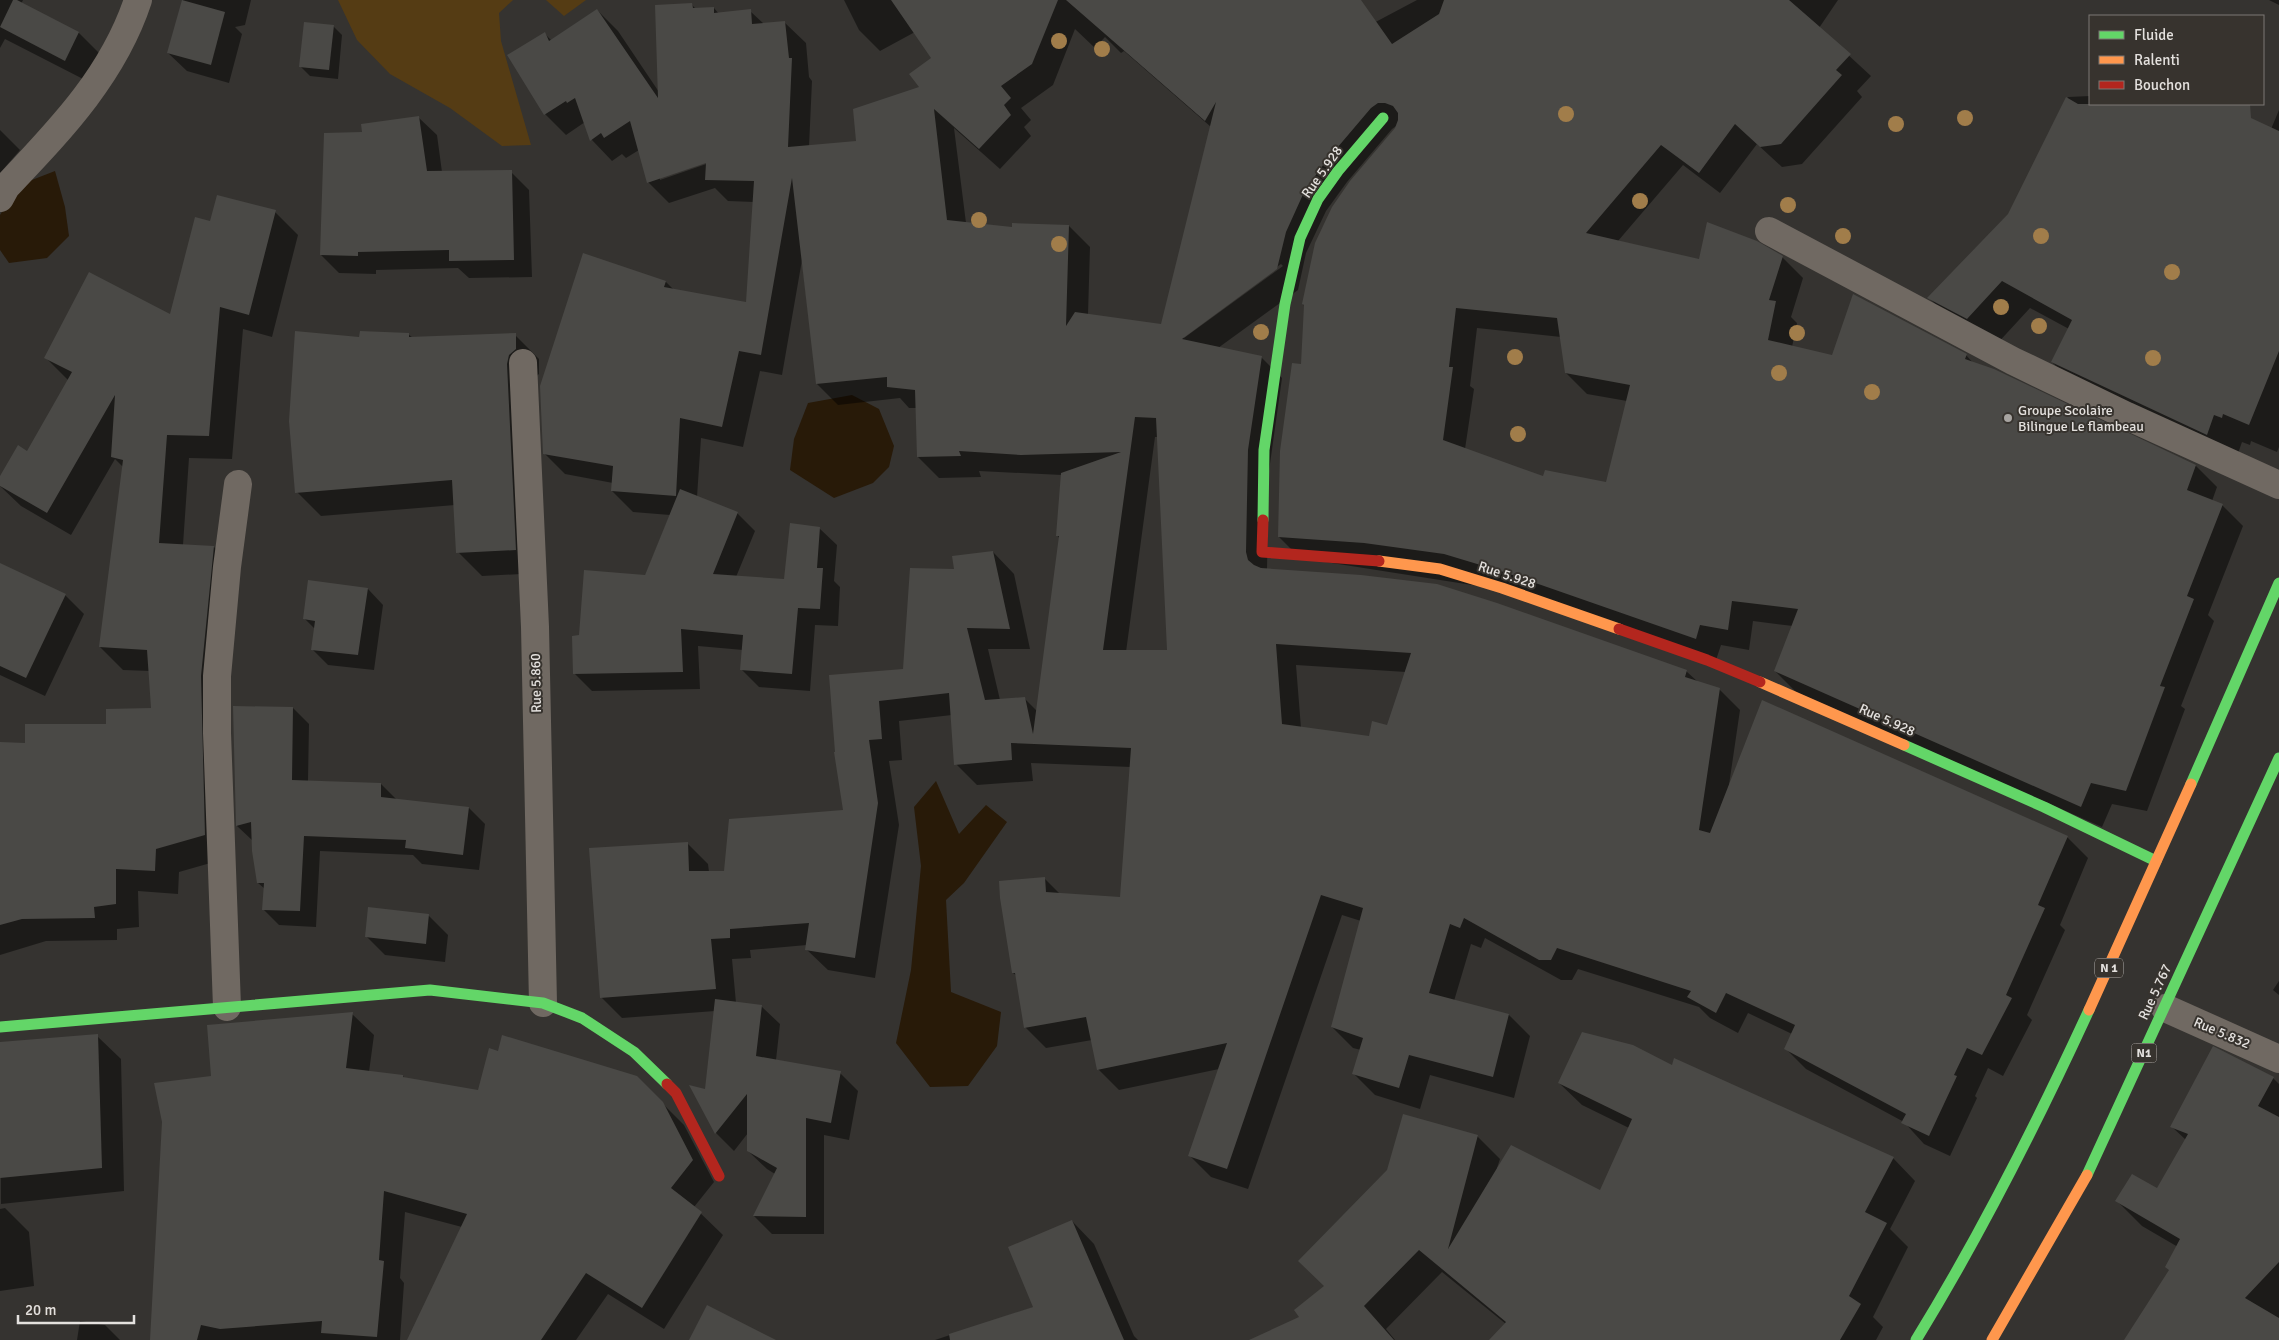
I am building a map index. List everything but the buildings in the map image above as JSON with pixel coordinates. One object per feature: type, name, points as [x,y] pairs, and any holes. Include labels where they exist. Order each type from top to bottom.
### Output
[{"type":"main road","name":"Rue 5.928","points":[[1383,118],[1338,171],[1318,199],[1300,238],[1285,304],[1264,450],[1262,552],[1363,558],[1440,569],[1502,588],[1707,660],[1838,715],[2017,795],[2156,861]]},
{"type":"main road","name":"N 1","points":[[1916,1340],[1934,1312],[2017,1163],[2104,979],[2279,583]]},
{"type":"main road","name":"Rue 5.767","points":[[1992,1340],[2089,1171],[2279,758]]},
{"type":"main road","points":[[0,1027],[430,990],[542,1003],[582,1018],[634,1052],[676,1093],[719,1176]]},
{"type":"street","points":[[0,198],[6,187],[83,104],[108,64],[133,15],[138,0]]},
{"type":"street","points":[[1769,231],[2022,365],[2126,416],[2279,484]]},
{"type":"street","name":"Rue 5.860","points":[[523,363],[535,627],[542,1003]]},
{"type":"street","points":[[227,1008],[216,733],[218,676],[227,568],[238,484]]},
{"type":"street","name":"Rue 5.832","points":[[2164,1008],[2279,1059]]},
{"type":"shaded area","points":[[338,0],[513,0],[499,13],[501,41],[531,145],[502,146],[450,108],[390,74],[357,40]]},
{"type":"shaded area","points":[[546,0],[586,0],[564,16]]},
{"type":"shaded area","points":[[55,171],[65,207],[69,236],[47,258],[9,263],[0,250],[0,215],[19,185]]},
{"type":"shaded area","points":[[852,395],[879,409],[894,446],[889,467],[873,483],[834,498],[790,470],[794,439],[808,403]]},
{"type":"shaded area","points":[[936,781],[959,834],[986,805],[1007,822],[964,883],[946,900],[951,992],[1001,1012],[997,1046],[968,1086],[930,1087],[896,1043],[911,970],[921,866],[914,807]]},
{"type":"traffic: fast","points":[[1263,520],[1264,450],[1285,304],[1300,238],[1318,199],[1338,171],[1383,118]]},
{"type":"traffic: fast","points":[[2191,784],[2279,583]]},
{"type":"traffic: fast","points":[[1904,745],[2044,807],[2156,861]]},
{"type":"traffic: fast","points":[[2087,1175],[2279,758]]},
{"type":"traffic: fast","points":[[0,1027],[430,990],[543,1003],[582,1018],[634,1052],[667,1084]]},
{"type":"traffic: fast","points":[[1916,1340],[1986,1219],[2089,1010]]},
{"type":"traffic: slow","points":[[1379,561],[1440,569],[1502,588],[1619,629]]},
{"type":"traffic: slow","points":[[1760,682],[1904,745]]},
{"type":"traffic: slow","points":[[2089,1010],[2191,784]]},
{"type":"traffic: slow","points":[[1992,1340],[2087,1175]]},
{"type":"traffic: jam","points":[[1263,520],[1262,552],[1379,561]]},
{"type":"traffic: jam","points":[[1619,629],[1707,660],[1760,682]]},
{"type":"traffic: jam","points":[[667,1084],[676,1093],[719,1176]]},
{"type":"place","name":"Groupe Scolaire Bilingue Le flambeau","points":[[2008,418]]}]
